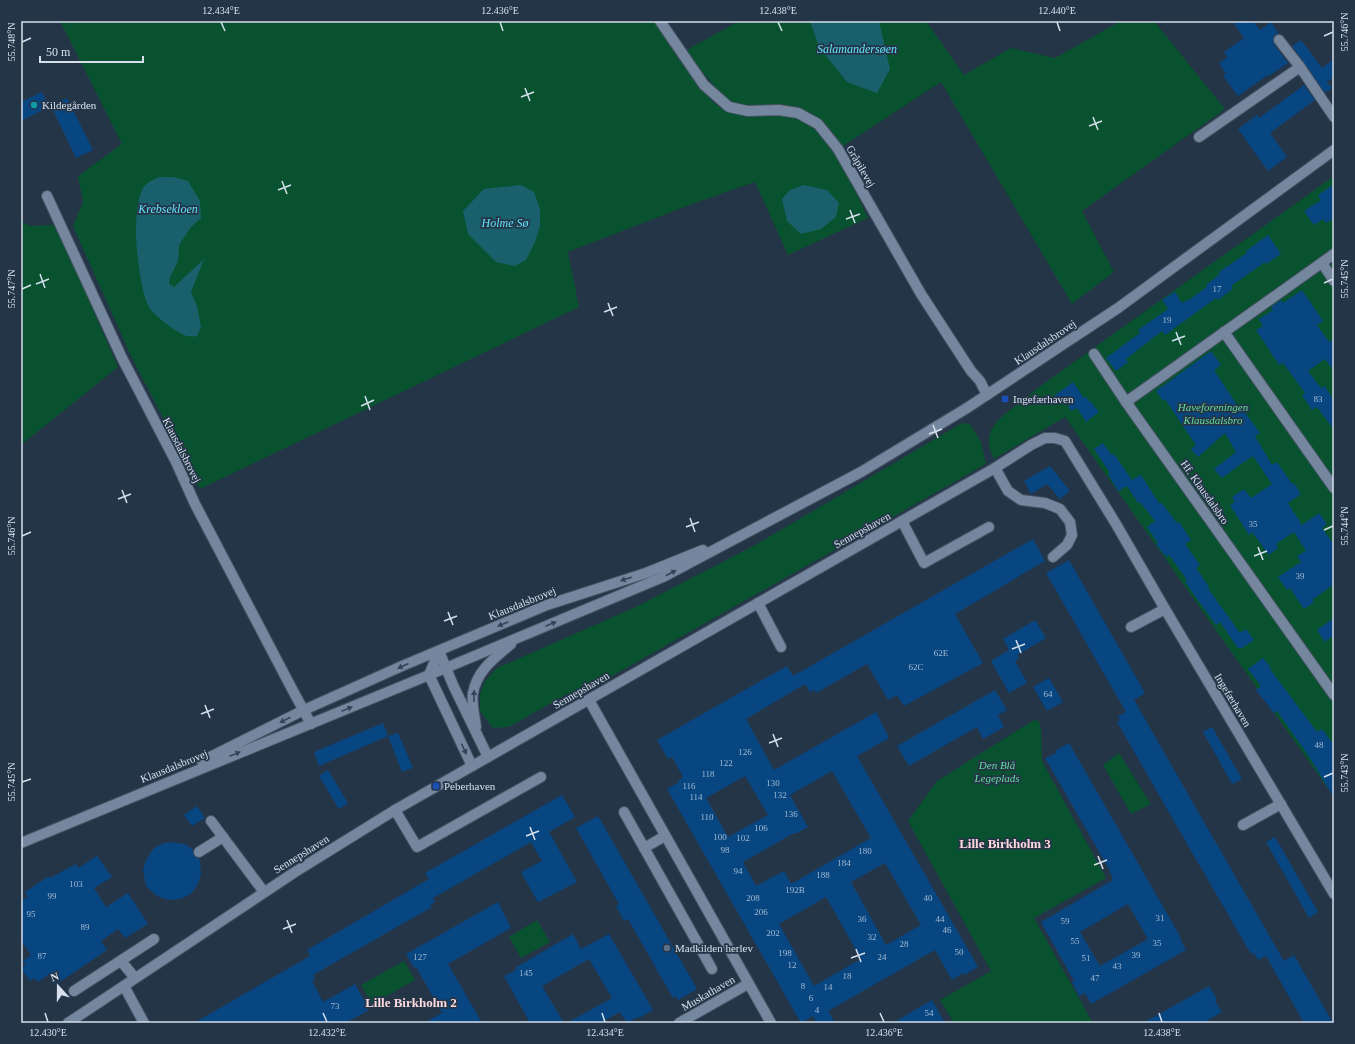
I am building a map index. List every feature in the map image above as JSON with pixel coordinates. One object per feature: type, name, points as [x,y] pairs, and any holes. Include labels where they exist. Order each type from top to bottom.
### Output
[{"type":"street","name":"Gråpilevej","points":[[660,21],[704,85],[729,108],[748,112],[779,110],[798,113],[818,124],[838,149],[922,294],[971,371],[980,381],[987,395]]},
{"type":"street","points":[[1279,40],[1300,67],[1334,117]]},
{"type":"street","points":[[1199,137],[1300,67]]},
{"type":"street","name":"Klausdalsbrovej","points":[[21,842],[430,675],[663,577],[860,472],[987,395],[1118,308],[1334,150]]},
{"type":"street","name":"Klausdalsbrovej","points":[[47,196],[122,358],[176,462],[195,504],[311,724]]},
{"type":"street","points":[[1126,402],[1334,254]]},
{"type":"street","points":[[1322,263],[1334,281]]},
{"type":"street","points":[[1224,332],[1334,488]]},
{"type":"street","name":"Hf. Klausdalsbro","points":[[1094,354],[1126,402],[1334,695]]},
{"type":"street","name":"Ingefærhaven","points":[[995,468],[1031,445],[1045,438],[1055,438],[1065,441],[1116,524],[1334,894]]},
{"type":"street","points":[[995,468],[1008,491],[1021,500],[1045,503],[1060,509],[1070,522],[1072,535],[1067,545],[1053,557]]},
{"type":"street","name":"Sennepshaven","points":[[68,1023],[264,892],[395,810],[995,468]]},
{"type":"street","points":[[902,521],[924,564],[989,526]]},
{"type":"street","name":"Klausdalsbrovej","points":[[134,795],[304,710],[547,604],[646,573],[754,529]]},
{"type":"street","points":[[758,603],[781,647]]},
{"type":"street","points":[[1131,627],[1165,609]]},
{"type":"street","points":[[477,735],[473,694],[477,677],[484,668],[516,639]]},
{"type":"street","points":[[439,651],[453,685],[488,757]]},
{"type":"street","points":[[439,651],[430,675],[472,766]]},
{"type":"street","points":[[589,700],[771,1023]]},
{"type":"street","points":[[395,810],[416,847],[541,777]]},
{"type":"street","points":[[1243,825],[1281,804]]},
{"type":"street","points":[[624,812],[712,969]]},
{"type":"street","points":[[212,821],[264,892]]},
{"type":"street","points":[[644,848],[665,836]]},
{"type":"street","points":[[199,852],[223,837]]},
{"type":"street","points":[[74,992],[154,939]]},
{"type":"street","points":[[121,961],[135,978]]},
{"type":"street","name":"Muskathaven","points":[[679,1023],[748,984]]},
{"type":"street","points":[[124,986],[144,1023]]},
{"type":"green space","points":[[60,21],[656,21],[679,60],[712,101],[726,112],[745,116],[776,115],[795,118],[815,128],[838,155],[868,218],[788,255],[755,182],[692,204],[568,252],[579,307],[200,489],[131,356],[73,226],[83,202],[78,176],[122,144]]},
{"type":"green space","points":[[739,21],[926,21],[964,75],[1011,48],[1055,58],[1121,21],[1154,21],[1225,109],[1082,211],[1114,272],[1072,304],[941,82],[840,148],[820,119],[800,108],[781,105],[750,106],[731,103],[718,91],[708,78],[683,52]]},
{"type":"green space","name":"Haveforeningen Klausdalsbro","points":[[1334,176],[1334,797],[1065,417],[994,459],[990,450],[989,442],[992,428],[1008,411],[1042,385]]},
{"type":"green space","points":[[21,221],[30,226],[56,225],[118,367],[21,445]]},
{"type":"green space","points":[[962,423],[970,424],[981,442],[986,464],[605,680],[567,694],[509,727],[493,728],[480,711],[480,694],[485,681],[497,668],[638,606],[757,544]]},
{"type":"green space","name":"Den Blå Legeplads","points":[[1034,720],[1039,721],[1040,726],[1042,761],[1106,878],[1034,918],[1093,1023],[954,1023],[940,1000],[991,971],[908,821],[937,781]]},
{"type":"green space","points":[[1119,753],[1151,804],[1131,814],[1103,765]]},
{"type":"green space","points":[[537,920],[550,942],[521,958],[509,937]]},
{"type":"green space","points":[[404,961],[415,980],[372,1004],[361,985]]},
{"type":"water","name":"Salamandersøen","points":[[810,21],[879,21],[890,69],[877,93],[847,82],[819,47]]},
{"type":"water","name":"Krebsekloen","points":[[159,177],[173,177],[188,181],[200,201],[201,218],[191,227],[179,245],[178,261],[170,277],[169,284],[174,287],[204,259],[191,292],[197,306],[201,327],[197,336],[187,336],[181,334],[167,324],[151,310],[144,295],[136,240],[138,205],[140,195],[145,185]]},
{"type":"water","name":"Holme Sø","points":[[521,185],[534,192],[540,209],[540,226],[535,242],[526,260],[515,266],[496,262],[468,234],[463,211],[484,189]]},
{"type":"water","points":[[804,185],[827,190],[839,203],[836,217],[821,229],[801,234],[787,221],[782,199],[790,190]]},
{"type":"building","points":[[1232,21],[1253,21],[1260,30],[1271,22],[1279,34],[1273,37],[1274,44],[1288,63],[1238,96],[1223,76],[1226,74],[1219,63],[1227,57],[1224,52],[1244,38]]},
{"type":"building","points":[[1301,40],[1322,68],[1334,59],[1334,77],[1327,82],[1332,88],[1325,93],[1292,46]]},
{"type":"building","points":[[1304,85],[1315,100],[1270,133],[1287,157],[1268,171],[1238,129],[1257,115],[1259,118]]},
{"type":"building","name":"Kildegården","points":[[42,92],[49,107],[21,121],[21,102]]},
{"type":"building","points":[[67,98],[93,150],[76,158],[51,106]]},
{"type":"building","points":[[1334,184],[1334,218],[1326,223],[1323,219],[1314,225],[1304,211],[1321,200],[1318,195]]},
{"type":"building","points":[[1268,235],[1281,254],[1266,264],[1265,262],[1231,286],[1233,288],[1218,300],[1216,298],[1165,335],[1162,331],[1126,359],[1128,362],[1116,371],[1106,358],[1140,333],[1138,330],[1168,309],[1162,300],[1175,292],[1182,303],[1187,301],[1207,287],[1206,285],[1220,274],[1219,272],[1247,253],[1246,251]]},
{"type":"building","points":[[1302,290],[1323,321],[1317,325],[1329,342],[1334,339],[1334,371],[1325,359],[1308,371],[1321,388],[1325,386],[1334,401],[1334,430],[1317,407],[1312,410],[1302,395],[1305,393],[1283,363],[1279,365],[1256,330],[1263,326],[1259,319],[1273,310],[1271,307],[1281,300],[1283,303]]},
{"type":"building","points":[[1211,351],[1221,365],[1214,370],[1239,408],[1241,407],[1260,433],[1255,436],[1272,465],[1277,462],[1301,494],[1288,503],[1302,525],[1319,513],[1327,524],[1322,528],[1334,545],[1334,584],[1312,600],[1314,602],[1304,609],[1290,588],[1287,590],[1278,577],[1301,562],[1297,556],[1306,551],[1294,532],[1276,544],[1278,548],[1269,555],[1252,532],[1249,535],[1230,505],[1235,502],[1232,497],[1244,489],[1251,498],[1272,484],[1253,456],[1222,478],[1214,469],[1236,452],[1225,433],[1198,457],[1191,449],[1196,445],[1165,399],[1163,401],[1156,391]]},
{"type":"building","points":[[1073,382],[1084,398],[1086,397],[1099,412],[1086,422],[1077,408],[1071,411],[1066,401],[1060,405],[1054,396]]},
{"type":"building","points":[[1103,443],[1112,455],[1114,454],[1132,480],[1141,475],[1159,503],[1162,503],[1177,523],[1179,522],[1191,540],[1185,544],[1200,565],[1196,568],[1210,588],[1207,587],[1240,633],[1246,629],[1254,640],[1242,648],[1238,648],[1220,622],[1216,625],[1185,582],[1187,580],[1169,555],[1166,557],[1156,544],[1158,543],[1147,527],[1155,521],[1140,502],[1138,503],[1127,486],[1118,491],[1108,474],[1110,473],[1094,449]]},
{"type":"building","points":[[1050,466],[1070,491],[1060,499],[1047,484],[1031,494],[1024,481]]},
{"type":"building","points":[[1033,539],[1045,561],[955,614],[983,663],[904,706],[897,695],[888,700],[867,664],[816,693],[814,690],[810,692],[805,684],[746,719],[774,770],[876,712],[889,738],[857,756],[978,967],[964,975],[963,973],[952,980],[935,950],[828,1011],[835,1023],[817,1023],[813,1016],[801,1023],[667,789],[679,782],[678,781],[683,777],[672,757],[668,759],[657,740],[787,666],[793,676]],"holes":[[[832,771],[871,838],[791,884],[784,871],[756,886],[743,862],[794,833],[795,834],[808,827],[790,795]],[[745,776],[768,815],[728,837],[706,798]],[[885,863],[921,925],[886,945],[851,882]],[[826,897],[861,959],[814,986],[779,924]]]},
{"type":"building","points":[[1069,560],[1145,693],[1134,700],[1284,961],[1294,955],[1333,1023],[1304,1023],[1266,956],[1258,960],[1254,953],[1251,954],[1117,722],[1120,720],[1118,716],[1126,712],[1046,573]]},
{"type":"building","points":[[1334,618],[1334,635],[1325,642],[1317,630]]},
{"type":"building","points":[[1035,620],[1046,638],[1017,655],[1019,658],[1015,661],[1027,683],[1009,693],[991,661],[1009,650],[1003,639]]},
{"type":"building","points":[[1263,658],[1317,732],[1322,729],[1334,745],[1334,798],[1310,758],[1277,711],[1274,713],[1256,690],[1261,686],[1248,669]]},
{"type":"building","points":[[1049,678],[1063,702],[1047,711],[1033,687]]},
{"type":"building","points":[[995,690],[1007,710],[998,715],[1004,727],[983,739],[977,727],[909,766],[897,746]]},
{"type":"building","points":[[383,723],[388,736],[319,766],[314,752]]},
{"type":"building","points":[[1212,727],[1242,779],[1232,784],[1203,732]]},
{"type":"building","points":[[398,733],[413,768],[402,772],[388,736]]},
{"type":"building","points":[[1069,743],[1181,938],[1186,950],[1091,1004],[1085,993],[1079,996],[1072,982],[1074,981],[1041,922],[1113,880],[1109,869],[1045,758],[1056,753],[1055,751]],"holes":[[[1128,904],[1148,939],[1100,966],[1080,932]]]},
{"type":"building","points":[[328,770],[348,803],[339,809],[319,776]]},
{"type":"building","points":[[562,795],[575,817],[549,832],[577,882],[538,902],[521,872],[542,861],[531,842],[433,898],[435,902],[430,905],[432,907],[313,975],[315,979],[312,981],[323,1002],[355,984],[369,1010],[345,1023],[194,1023],[310,956],[307,950],[429,879],[425,873]]},
{"type":"building","points":[[197,806],[205,818],[192,826],[184,815]]},
{"type":"building","points":[[598,816],[697,989],[678,1000],[676,996],[673,998],[628,919],[624,921],[616,906],[619,904],[576,828]]},
{"type":"building","points":[[1275,837],[1318,912],[1309,918],[1266,842]]},
{"type":"building","points":[[170,842],[185,844],[193,850],[194,856],[200,861],[201,874],[198,884],[191,894],[180,899],[168,900],[157,896],[146,886],[143,870],[146,860],[154,848]]},
{"type":"building","points":[[97,856],[112,877],[94,888],[106,907],[128,893],[148,924],[125,938],[118,929],[101,941],[107,950],[55,985],[48,975],[38,982],[35,978],[30,981],[21,968],[26,965],[23,961],[31,955],[21,940],[21,901],[28,897],[25,892],[49,876],[50,878],[76,864],[78,868]]},
{"type":"building","points":[[498,902],[511,928],[448,964],[482,1023],[424,1023],[442,1013],[416,967],[414,968],[406,954]]},
{"type":"building","points":[[573,934],[581,949],[609,934],[653,1010],[627,1023],[620,1012],[600,1023],[567,1023],[612,998],[589,959],[542,986],[564,1023],[530,1023],[504,976]]},
{"type":"building","points":[[1209,986],[1217,999],[1215,1001],[1222,1012],[1203,1023],[1143,1023]]},
{"type":"building","points":[[932,1000],[945,1023],[893,1023],[918,1008]]},
{"type":"place","name":"Kildegården","points":[[34,105]]},
{"type":"place","name":"Ingefærhaven","points":[[1005,399]]},
{"type":"place","name":"Peberhaven","points":[[436,786]]},
{"type":"place","name":"Madkilden herlev","points":[[667,948]]},
{"type":"district","name":"Lille Birkholm 3","points":[[1005,843]]},
{"type":"district","name":"Lille Birkholm 2","points":[[411,1002]]}]
